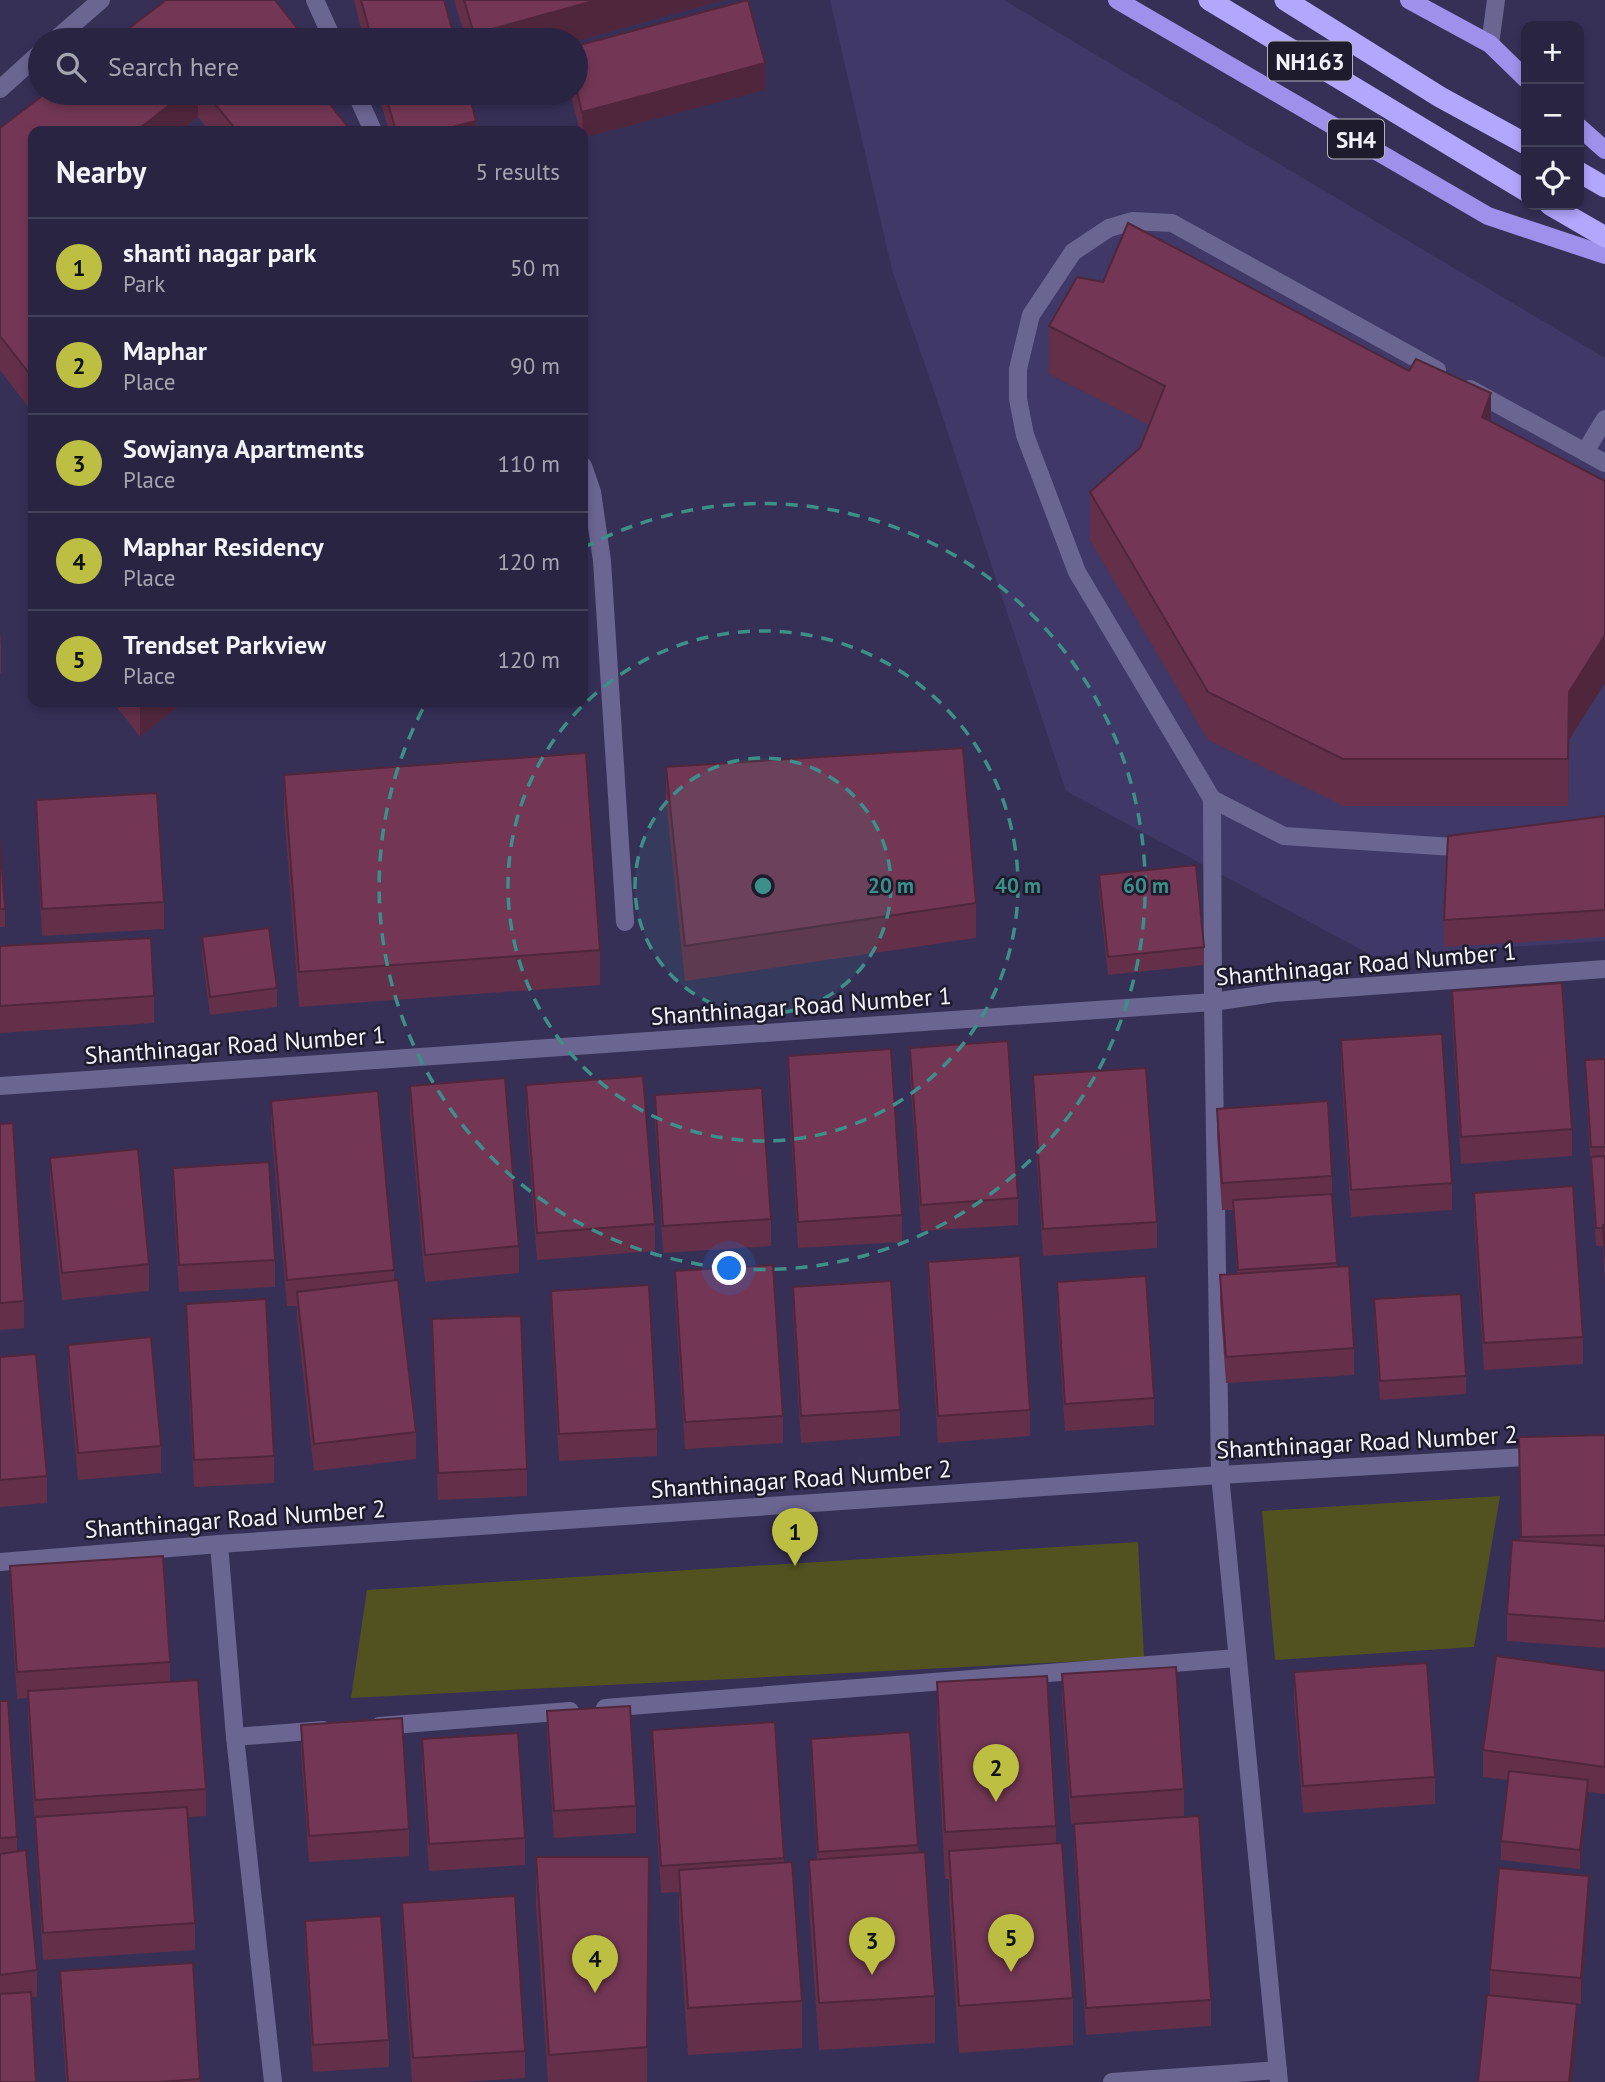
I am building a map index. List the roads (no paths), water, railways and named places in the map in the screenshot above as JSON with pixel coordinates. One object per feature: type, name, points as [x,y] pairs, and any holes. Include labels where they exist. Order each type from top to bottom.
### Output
[{"type":"highway","name":"NH163","points":[[1209,0],[1521,188]]},
{"type":"highway","name":"NH163","points":[[1285,0],[1440,97],[1521,141]]},
{"type":"highway","points":[[1584,175],[1605,187]]},
{"type":"highway","points":[[1559,210],[1605,237]]},
{"type":"main road","name":"SH4","points":[[1117,0],[1488,216],[1605,255]]},
{"type":"main road","points":[[1409,0],[1490,44],[1521,74]]},
{"type":"main road","points":[[1584,131],[1605,150]]},
{"type":"street","points":[[69,28],[101,0]]},
{"type":"street","points":[[315,0],[328,28]]},
{"type":"street","points":[[1490,44],[1496,0]]},
{"type":"street","points":[[0,89],[28,64]]},
{"type":"street","points":[[361,105],[371,126]]},
{"type":"street","points":[[1111,2082],[1279,2076],[1220,1475],[1212,799],[1077,572],[1025,435],[1018,399],[1018,369],[1031,315],[1073,252],[1108,228],[1133,221],[1172,223],[1605,463]]},
{"type":"street","points":[[1585,452],[1605,419]]},
{"type":"street","points":[[588,480],[602,561],[625,922]]},
{"type":"street","points":[[1212,799],[1283,836],[1479,849],[1491,846]]},
{"type":"street","name":"Shanthinagar Road Number 1","points":[[0,1086],[1213,1002],[1274,993],[1605,969]]},
{"type":"street","name":"Shanthinagar Road Number 2","points":[[0,1562],[219,1544],[1564,1454]]},
{"type":"street","points":[[219,1544],[272,2082]]},
{"type":"street","points":[[236,1737],[1237,1658]]},
{"type":"place","name":"shanti nagar park","points":[[795,1566]]},
{"type":"place","name":"Maphar","points":[[996,1802]]},
{"type":"place","name":"Trendset Parkview","points":[[1011,1972]]},
{"type":"place","name":"Sowjanya Apartments","points":[[872,1975]]},
{"type":"place","name":"Maphar Residency","points":[[595,1993]]}]
